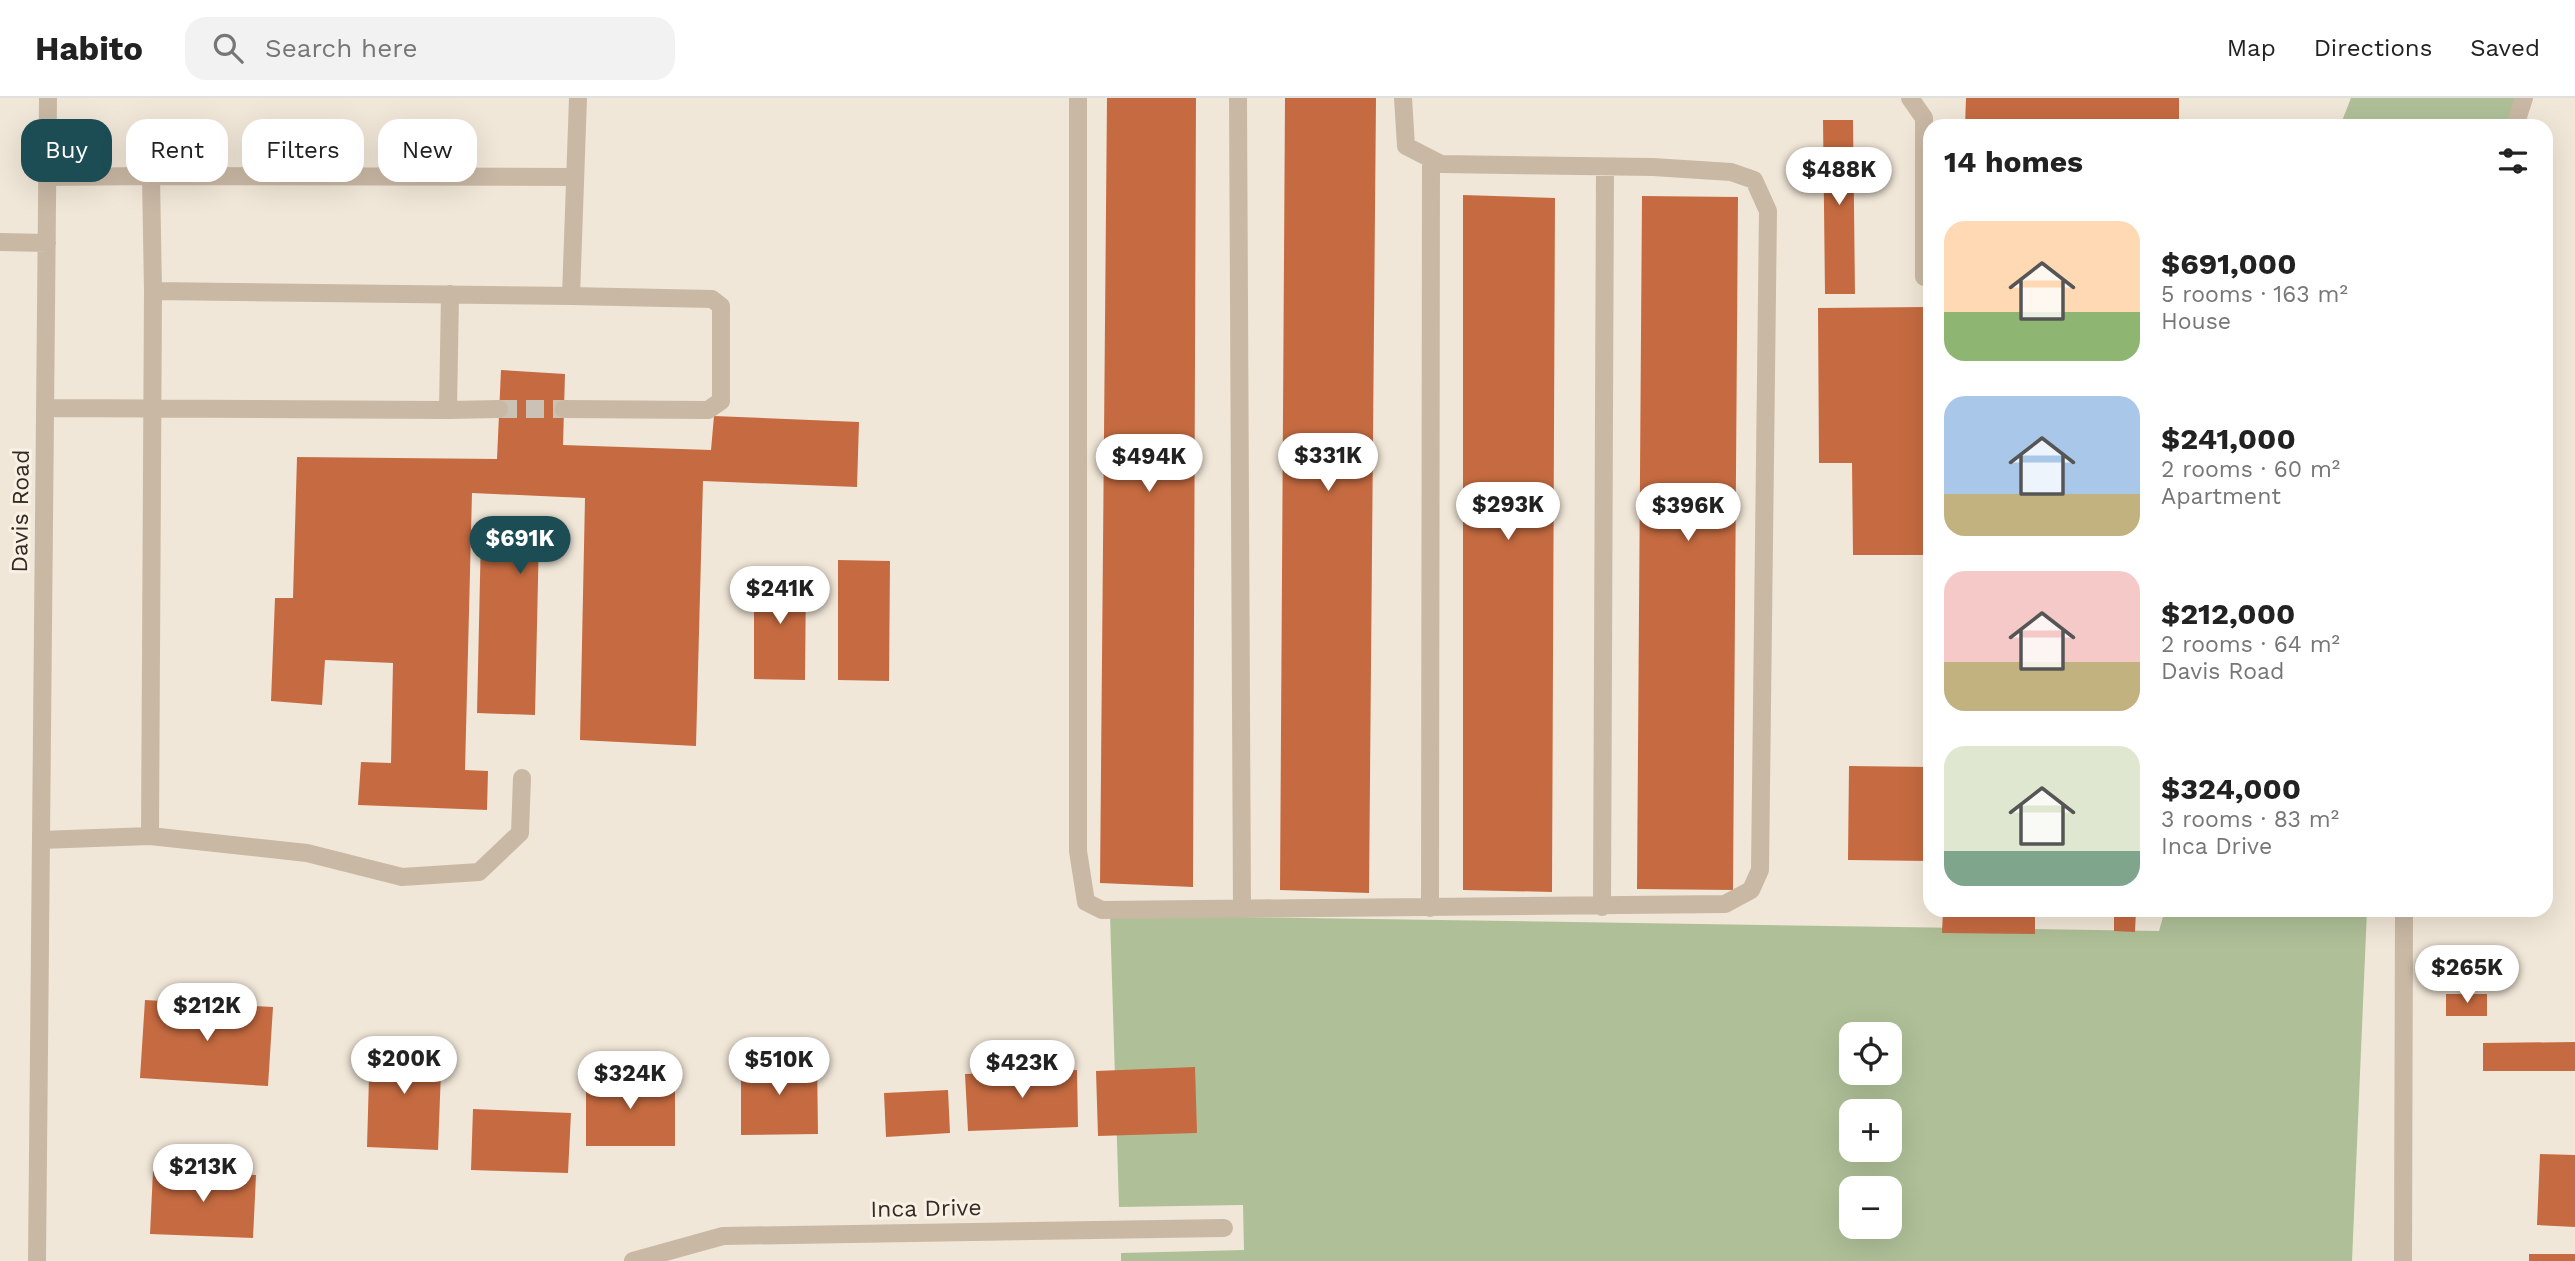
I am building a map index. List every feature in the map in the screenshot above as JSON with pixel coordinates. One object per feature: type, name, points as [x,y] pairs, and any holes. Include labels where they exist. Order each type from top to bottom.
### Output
[{"type":"street","name":"Davis Road","points":[[48,98],[48,119]]},
{"type":"street","points":[[571,296],[578,98]]},
{"type":"street","points":[[1078,98],[1078,851],[1086,902],[1101,910],[1725,904],[1751,890],[1760,870],[1768,211],[1754,180],[1731,172],[1441,164],[1406,146],[1403,98]]},
{"type":"street","points":[[1238,98],[1242,909]]},
{"type":"street","points":[[1910,98],[1924,119]]},
{"type":"street","points":[[2517,119],[2524,98]]},
{"type":"street","points":[[1430,908],[1432,160]]},
{"type":"street","points":[[1602,907],[1605,167]]},
{"type":"street","points":[[228,176],[575,177]]},
{"type":"street","name":"Davis Road","points":[[37,1261],[48,182]]},
{"type":"street","points":[[150,836],[152,182]]},
{"type":"street","points":[[0,242],[47,243]]},
{"type":"street","points":[[153,291],[712,299],[721,306],[721,401],[708,410],[564,409]]},
{"type":"street","points":[[449,410],[450,294]]},
{"type":"street","points":[[46,408],[499,409]]},
{"type":"street","points":[[41,840],[150,836],[307,853],[402,877],[479,872],[520,832],[522,778]]},
{"type":"street","points":[[2403,1261],[2404,917]]},
{"type":"street","name":"Inca Drive","points":[[633,1261],[723,1236],[1224,1228]]},
{"type":"green space","points":[[2351,98],[2530,98],[2522,119],[2343,119]]},
{"type":"green space","points":[[1110,915],[2159,931],[2163,917],[2367,917],[2352,1261],[1121,1261],[1121,1253],[1244,1250],[1243,1205],[1119,1207]]},
{"type":"building","points":[[1107,98],[1196,98],[1193,887],[1100,883]]},
{"type":"building","points":[[1285,98],[1376,98],[1369,893],[1280,890]]},
{"type":"building","points":[[1966,98],[2179,98],[2179,119],[1965,119]]},
{"type":"building","points":[[1823,120],[1853,120],[1855,294],[1825,294]]},
{"type":"building","points":[[1463,195],[1555,198],[1552,892],[1463,890]]},
{"type":"building","points":[[1642,196],[1738,197],[1733,890],[1637,889]]},
{"type":"building","points":[[1923,307],[1923,555],[1853,555],[1852,463],[1819,463],[1818,308]]},
{"type":"building","points":[[501,370],[565,374],[563,445],[711,450],[714,416],[859,422],[857,487],[703,481],[696,746],[580,740],[585,498],[472,493],[465,770],[488,771],[487,810],[358,805],[361,762],[391,763],[393,663],[325,660],[322,705],[271,701],[275,598],[293,598],[297,457],[497,459]]},
{"type":"building","points":[[481,534],[539,535],[535,715],[477,713]]},
{"type":"building","points":[[838,560],[890,561],[889,681],[838,680]]},
{"type":"building","points":[[754,573],[806,573],[805,680],[754,679]]},
{"type":"building","points":[[1849,766],[1923,767],[1923,861],[1848,860]]},
{"type":"building","points":[[1943,917],[2035,917],[2035,934],[1942,933]]},
{"type":"building","points":[[2114,917],[2136,917],[2135,932],[2114,931]]},
{"type":"building","points":[[2446,994],[2487,994],[2487,1016],[2446,1016]]},
{"type":"building","points":[[145,1000],[273,1007],[268,1086],[140,1078]]},
{"type":"building","points":[[370,1042],[442,1045],[438,1150],[367,1147]]},
{"type":"building","points":[[2575,1042],[2575,1071],[2483,1071],[2483,1043]]},
{"type":"building","points":[[817,1058],[818,1134],[741,1135],[741,1060]]},
{"type":"building","points":[[1195,1067],[1197,1133],[1098,1136],[1096,1071]]},
{"type":"building","points":[[1077,1070],[1078,1127],[968,1131],[965,1074]]},
{"type":"building","points":[[586,1076],[675,1077],[675,1146],[586,1146]]},
{"type":"building","points":[[948,1090],[950,1133],[886,1137],[884,1093]]},
{"type":"building","points":[[473,1109],[571,1113],[568,1173],[471,1170]]},
{"type":"building","points":[[2540,1154],[2575,1155],[2575,1227],[2537,1225]]},
{"type":"building","points":[[153,1171],[256,1175],[253,1238],[150,1234]]},
{"type":"building","points":[[2529,1254],[2575,1254],[2575,1261],[2529,1261]]},
{"type":"tunnel","points":[[499,409],[564,409]]}]
